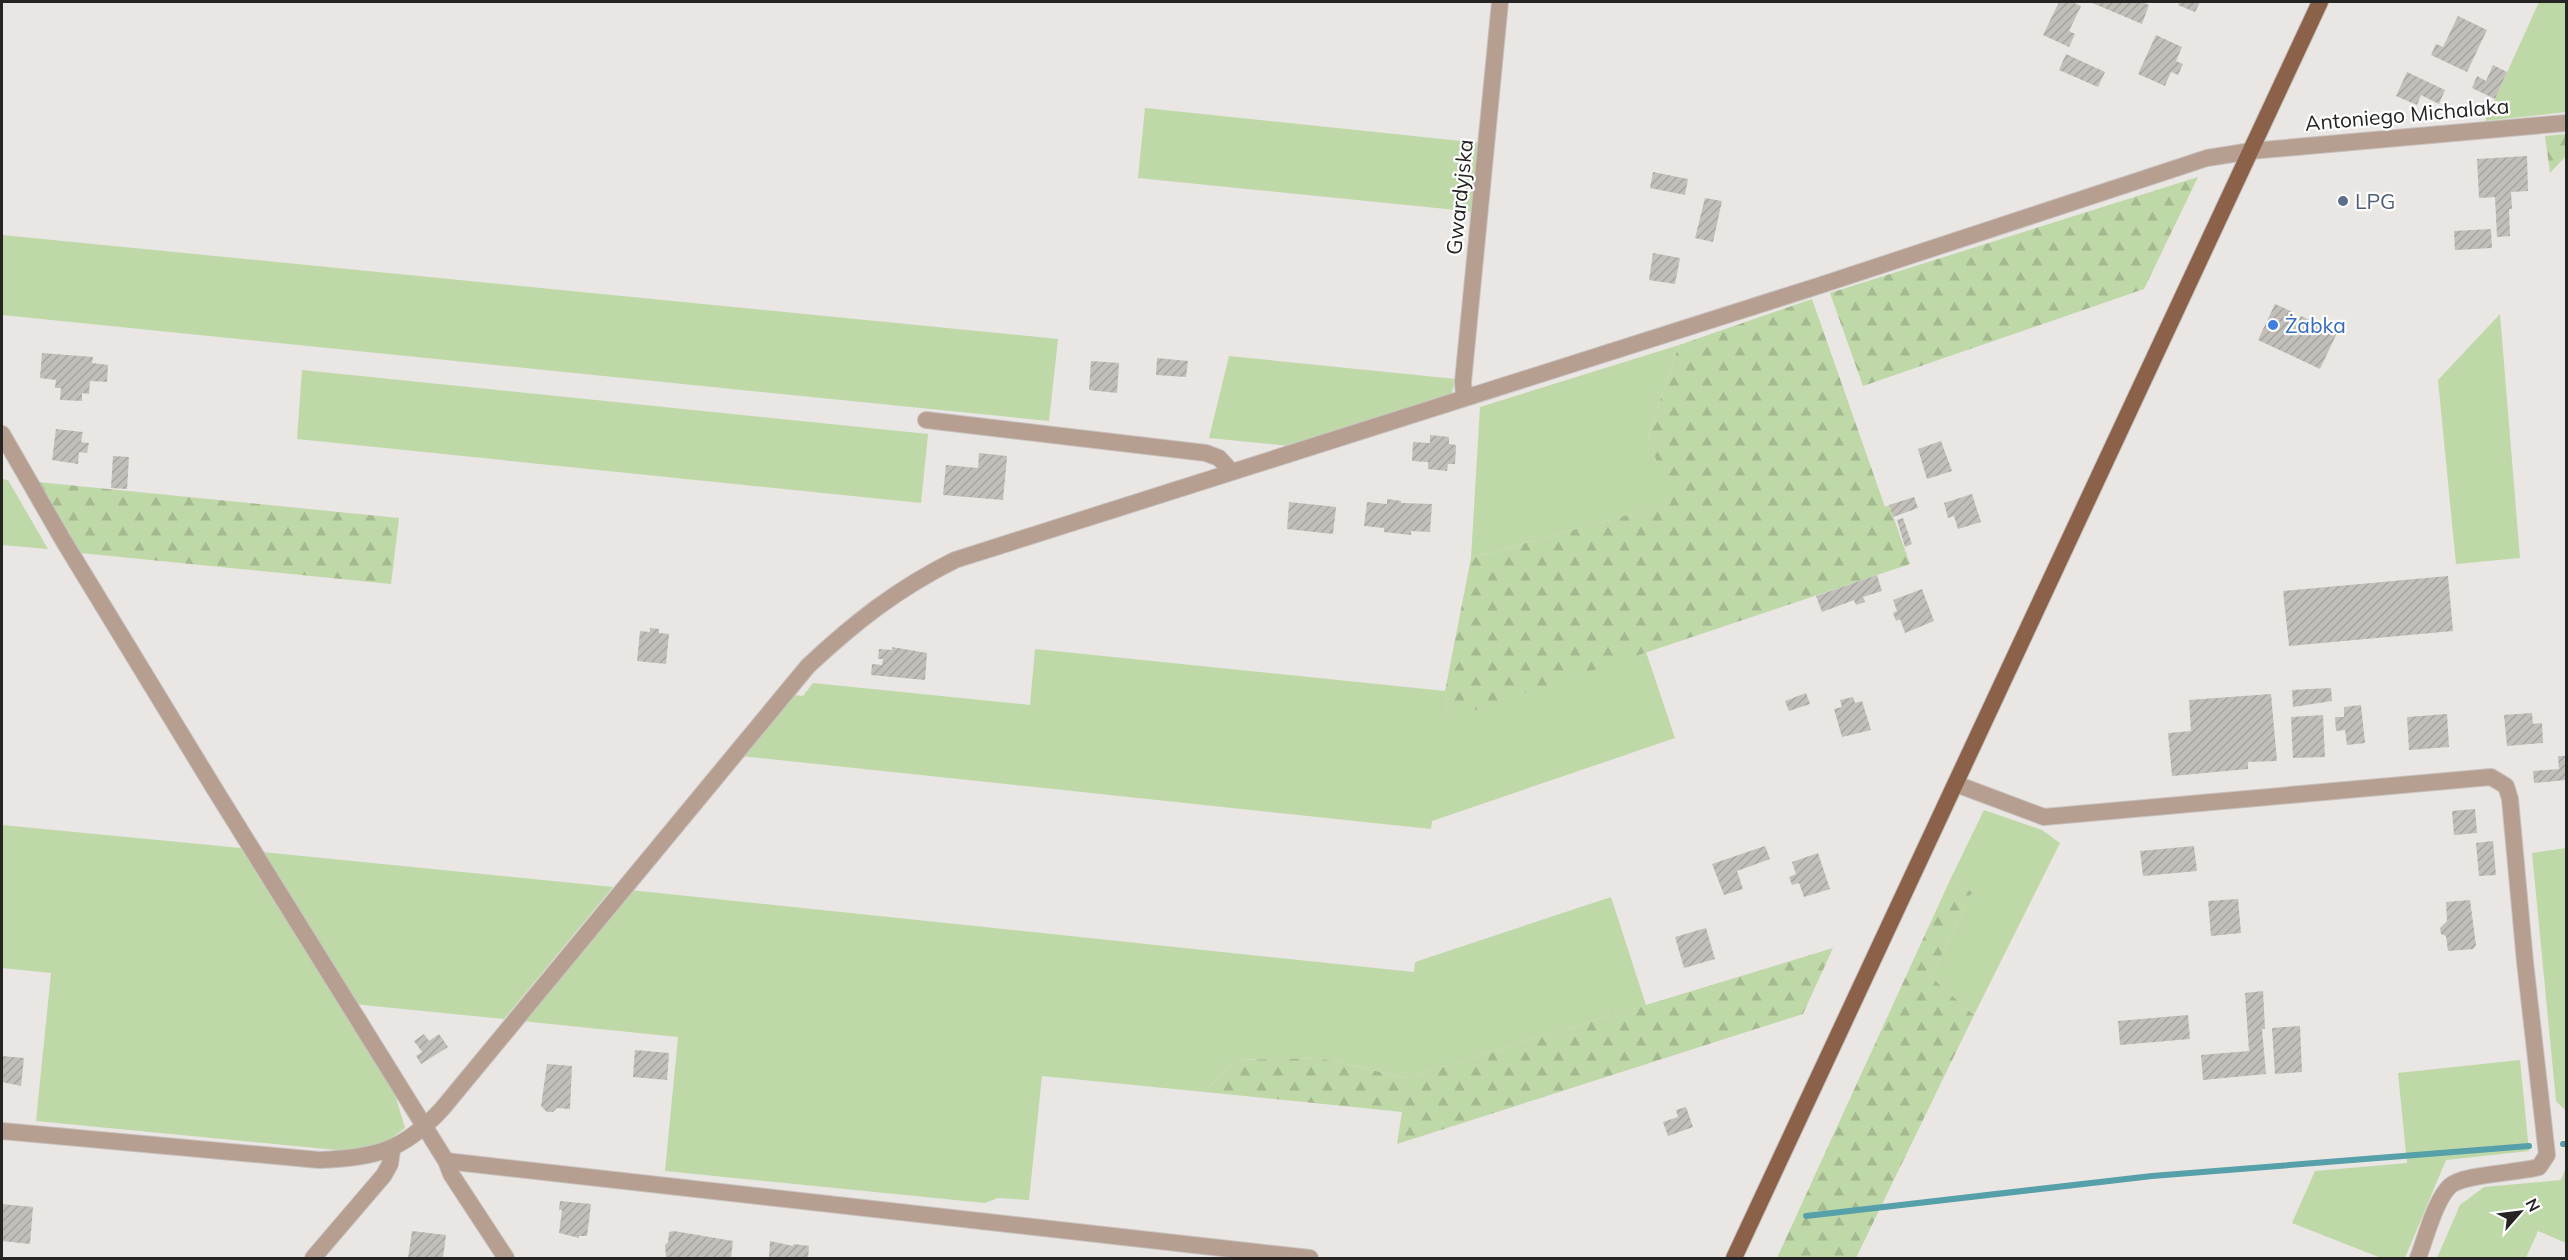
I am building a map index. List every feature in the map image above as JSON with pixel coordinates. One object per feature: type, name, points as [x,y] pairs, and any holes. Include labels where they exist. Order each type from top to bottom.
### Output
[{"type":"main road","points":[[1734,1258],[2320,2]]},
{"type":"street","name":"Gwardyjska","points":[[1464,398],[1463,382],[1500,2]]},
{"type":"street","name":"Antoniego Michalaka","points":[[2,1131],[319,1160],[362,1157],[392,1149],[425,1127],[808,666],[854,623],[915,580],[955,561],[1818,286],[2207,158],[2252,151],[2566,123]]},
{"type":"street","points":[[926,420],[1206,453],[1219,458],[1232,472]]},
{"type":"street","points":[[2,434],[63,540],[214,788],[446,1161],[451,1174],[506,1258]]},
{"type":"street","points":[[1956,784],[2044,817],[2491,777],[2506,786],[2510,799],[2525,962],[2547,1155],[2540,1167],[2524,1172],[2462,1179],[2450,1186],[2440,1201],[2418,1258]]},
{"type":"street","points":[[313,1258],[384,1175],[390,1164],[392,1149]]},
{"type":"street","points":[[446,1161],[1310,1258]]},
{"type":"green space","points":[[2539,2],[2566,2],[2566,112],[2485,121]]},
{"type":"green space","points":[[1145,108],[1481,143],[1476,212],[1138,178]]},
{"type":"green space","points":[[2566,134],[2566,156],[2550,173],[2545,136]]},
{"type":"green space","points":[[2198,177],[2144,289],[1863,386],[1830,293]]},
{"type":"green space","points":[[2,235],[1058,339],[1049,421],[2,315]]},
{"type":"green space","points":[[1812,299],[1885,507],[1889,505],[1910,564],[1448,719],[1445,691],[1471,558],[1671,503],[1648,436],[1679,345]]},
{"type":"green space","points":[[2500,314],[2520,558],[2456,564],[2438,380]]},
{"type":"green space","points":[[1679,345],[1648,436],[1672,503],[1471,558],[1480,407]]},
{"type":"green space","points":[[1229,356],[1456,379],[1451,395],[1289,446],[1209,438]]},
{"type":"green space","points":[[302,370],[928,434],[921,503],[297,439]]},
{"type":"green space","points":[[2,479],[8,480],[48,549],[2,545]]},
{"type":"green space","points":[[38,482],[399,518],[391,584],[80,553]]},
{"type":"green space","points":[[1035,649],[1445,691],[1448,718],[1646,652],[1675,738],[1432,821],[1431,829],[741,756],[794,695],[803,696],[813,683],[1030,705]]},
{"type":"green space","points":[[1984,810],[2042,830],[2060,843],[1974,1015],[1931,977],[1972,892],[1950,880]]},
{"type":"green space","points":[[2,825],[241,848],[394,1091],[405,1128],[382,1145],[347,1151],[36,1121],[51,973],[2,968]]},
{"type":"green space","points":[[2566,848],[2566,1111],[2556,1101],[2532,853]]},
{"type":"green space","points":[[262,852],[613,887],[504,1019],[363,1005],[358,1004]]},
{"type":"green space","points":[[1950,880],[1972,892],[1931,977],[1974,1015],[1856,1258],[1777,1258]]},
{"type":"green space","points":[[630,890],[1414,972],[1415,962],[1611,897],[1646,1005],[1406,1078],[1319,1058],[1234,1060],[1205,1092],[1042,1076],[1029,1200],[998,1198],[985,1203],[665,1171],[678,1037],[521,1021]]},
{"type":"green space","points":[[1833,948],[1803,1014],[1397,1144],[1402,1112],[1205,1092],[1234,1060],[1319,1058],[1406,1078]]},
{"type":"green space","points":[[2520,1060],[2529,1151],[2446,1160],[2405,1258],[2381,1258],[2292,1223],[2315,1171],[2407,1163],[2398,1073]]},
{"type":"green space","points":[[2566,1167],[2566,1243],[2538,1231],[2526,1258],[2437,1258],[2460,1205],[2484,1187],[2561,1180]]},
{"type":"building","points":[[2059,2],[2072,2],[2081,6],[2069,31],[2075,34],[2069,47],[2043,35]]},
{"type":"building","points":[[2090,2],[2142,2],[2149,5],[2142,24]]},
{"type":"building","points":[[2180,2],[2200,2],[2195,12],[2178,5]]},
{"type":"building","points":[[2458,16],[2487,30],[2467,72],[2431,55],[2436,44],[2443,47]]},
{"type":"building","points":[[2156,35],[2182,47],[2176,61],[2183,64],[2178,75],[2171,72],[2165,86],[2138,74]]},
{"type":"building","points":[[2066,54],[2105,72],[2098,87],[2059,70]]},
{"type":"building","points":[[2493,65],[2507,72],[2495,99],[2472,88],[2477,76],[2486,81]]},
{"type":"building","points":[[2407,72],[2445,90],[2439,104],[2421,95],[2417,105],[2396,96]]},
{"type":"building","points":[[2527,156],[2528,191],[2511,192],[2510,236],[2497,237],[2495,197],[2479,198],[2477,159]]},
{"type":"building","points":[[1653,172],[1688,179],[1685,195],[1650,188]]},
{"type":"building","points":[[1705,198],[1722,201],[1713,242],[1695,238]]},
{"type":"building","points":[[2491,229],[2492,248],[2455,250],[2454,231]]},
{"type":"building","points":[[1653,253],[1680,258],[1675,284],[1649,280]]},
{"type":"building","points":[[2275,304],[2293,312],[2291,318],[2298,322],[2301,316],[2337,333],[2320,369],[2258,340]]},
{"type":"building","points":[[42,353],[93,357],[92,363],[108,365],[107,382],[90,381],[89,394],[82,393],[82,401],[60,400],[61,388],[55,388],[56,380],[40,378]]},
{"type":"building","points":[[1157,358],[1188,361],[1186,377],[1156,375]]},
{"type":"building","points":[[1091,361],[1119,363],[1117,393],[1089,390]]},
{"type":"building","points":[[56,429],[83,432],[81,442],[89,443],[87,453],[79,452],[78,464],[52,460]]},
{"type":"building","points":[[1430,435],[1449,437],[1449,444],[1456,445],[1455,464],[1448,464],[1447,471],[1428,469],[1428,462],[1412,461],[1413,442],[1430,443]]},
{"type":"building","points":[[1941,441],[1952,471],[1927,479],[1918,449]]},
{"type":"building","points":[[979,453],[1007,456],[1003,500],[943,495],[946,465],[978,468]]},
{"type":"building","points":[[113,456],[129,457],[127,489],[111,488]]},
{"type":"building","points":[[1972,494],[1981,522],[1958,529],[1954,516],[1948,518],[1944,503]]},
{"type":"building","points":[[1914,497],[1918,508],[1893,517],[1889,505]]},
{"type":"building","points":[[1387,499],[1401,501],[1401,503],[1432,504],[1430,532],[1411,531],[1411,535],[1384,532],[1384,528],[1364,526],[1367,502],[1387,504]]},
{"type":"building","points":[[1289,502],[1336,507],[1333,534],[1287,529]]},
{"type":"building","points":[[1903,518],[1912,544],[1905,547],[1897,520]]},
{"type":"building","points":[[1877,575],[1882,591],[1863,597],[1865,602],[1856,605],[1854,600],[1822,612],[1816,596]]},
{"type":"building","points":[[2448,576],[2453,631],[2289,646],[2283,591]]},
{"type":"building","points":[[1922,589],[1934,621],[1905,633],[1900,619],[1896,621],[1893,613],[1897,611],[1893,600]]},
{"type":"building","points":[[650,628],[659,629],[659,633],[669,634],[666,664],[637,661],[640,631],[650,632]]},
{"type":"building","points":[[892,647],[927,653],[925,680],[871,675],[872,664],[882,665],[883,659],[878,659],[879,649],[892,650]]},
{"type":"building","points":[[2331,688],[2332,701],[2293,707],[2292,690]]},
{"type":"building","points":[[1806,693],[1810,704],[1789,711],[1785,701]]},
{"type":"building","points":[[2271,694],[2277,761],[2248,762],[2248,769],[2172,776],[2168,733],[2191,731],[2189,700]]},
{"type":"building","points":[[1853,697],[1855,703],[1862,701],[1871,730],[1842,737],[1834,709],[1842,707],[1840,700]]},
{"type":"building","points":[[2361,705],[2365,743],[2347,745],[2345,730],[2336,731],[2335,717],[2344,717],[2344,707]]},
{"type":"building","points":[[2532,713],[2533,724],[2542,723],[2543,743],[2507,746],[2504,715]]},
{"type":"building","points":[[2447,714],[2449,747],[2409,750],[2407,717]]},
{"type":"building","points":[[2323,715],[2325,757],[2293,758],[2291,717]]},
{"type":"building","points":[[2558,756],[2566,756],[2566,780],[2534,783],[2533,771],[2559,769]]},
{"type":"building","points":[[2475,809],[2477,833],[2454,835],[2452,811]]},
{"type":"building","points":[[2493,841],[2496,875],[2479,876],[2476,843]]},
{"type":"building","points":[[1765,846],[1770,859],[1737,871],[1743,889],[1724,895],[1712,864]]},
{"type":"building","points":[[2194,846],[2197,871],[2143,876],[2140,851]]},
{"type":"building","points":[[1818,853],[1830,889],[1804,897],[1799,883],[1792,885],[1789,877],[1796,874],[1792,862]]},
{"type":"building","points":[[2238,899],[2241,933],[2211,936],[2208,901]]},
{"type":"building","points":[[2470,900],[2476,945],[2473,949],[2448,951],[2446,936],[2441,934],[2440,928],[2447,921],[2446,902]]},
{"type":"building","points":[[1706,928],[1715,959],[1684,968],[1675,937]]},
{"type":"building","points":[[2263,991],[2265,1029],[2262,1029],[2266,1074],[2203,1080],[2201,1055],[2249,1051],[2245,993]]},
{"type":"building","points":[[2188,1015],[2190,1039],[2120,1045],[2118,1021]]},
{"type":"building","points":[[2300,1026],[2302,1072],[2275,1074],[2272,1028]]},
{"type":"building","points":[[424,1034],[429,1041],[439,1034],[448,1047],[421,1064],[416,1056],[422,1052],[414,1041]]},
{"type":"building","points":[[635,1050],[669,1053],[667,1080],[633,1077]]},
{"type":"building","points":[[2,1056],[24,1058],[21,1086],[2,1082]]},
{"type":"building","points":[[547,1064],[572,1066],[570,1109],[557,1108],[553,1112],[547,1112],[541,1106]]},
{"type":"building","points":[[1686,1107],[1693,1127],[1668,1136],[1663,1122],[1678,1117],[1676,1110]]},
{"type":"building","points":[[560,1201],[591,1204],[587,1236],[579,1236],[579,1238],[559,1233],[562,1210],[559,1210]]},
{"type":"building","points":[[2,1204],[33,1207],[30,1244],[2,1241]]},
{"type":"building","points":[[412,1231],[446,1235],[443,1258],[408,1258]]},
{"type":"building","points":[[669,1232],[733,1241],[731,1258],[666,1258],[665,1245],[668,1242]]},
{"type":"building","points":[[770,1241],[793,1246],[794,1244],[809,1246],[808,1258],[769,1258]]},
{"type":"waterway","points":[[1806,1216],[2152,1176],[2529,1146]]},
{"type":"place","name":"LPG","points":[[2343,201]]},
{"type":"place","name":"Żabka","points":[[2273,325]]}]
